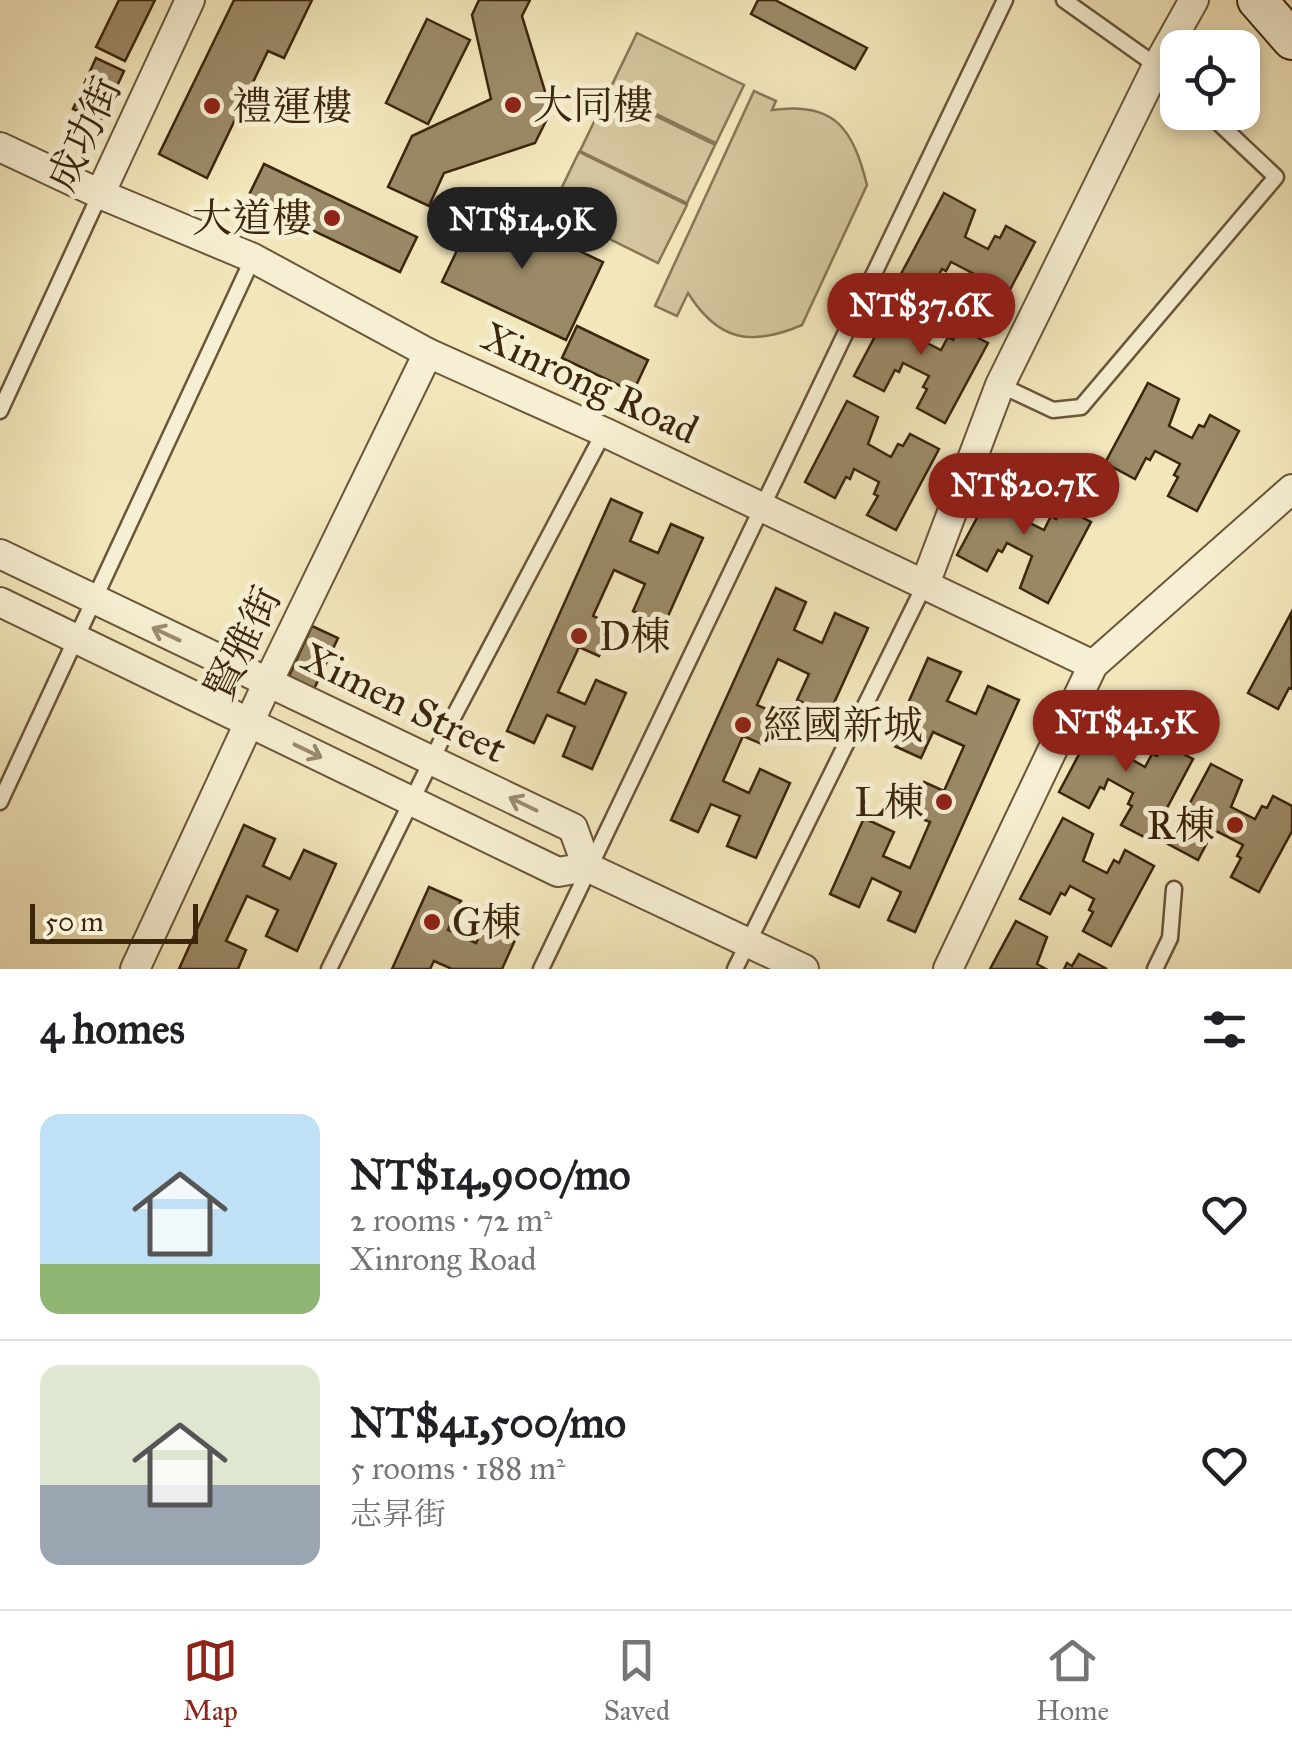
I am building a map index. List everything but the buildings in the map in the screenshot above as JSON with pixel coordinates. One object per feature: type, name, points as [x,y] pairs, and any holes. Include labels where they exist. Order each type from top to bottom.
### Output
[{"type":"main road","points":[[1257,0],[1292,40]]},
{"type":"street","name":"成功街","points":[[100,194],[190,0]]},
{"type":"street","points":[[1183,30],[1194,0]]},
{"type":"street","points":[[925,584],[1000,386],[1160,88]]},
{"type":"street","name":"Xinrong Road","points":[[0,147],[253,258],[428,353],[765,507],[1094,664]]},
{"type":"street","name":"賢雅街","points":[[134,969],[428,353]]},
{"type":"street","points":[[948,969],[1094,664],[1292,488]]},
{"type":"street","name":"Ximen Street","points":[[0,554],[573,828],[588,867]]},
{"type":"street","points":[[0,602],[249,722],[408,811],[558,872],[588,867],[804,969]]},
{"type":"lane","points":[[541,969],[1005,0]]},
{"type":"lane","points":[[1064,0],[1160,70]]},
{"type":"lane","points":[[1000,386],[1053,410],[1081,407],[1276,177],[1226,130]]},
{"type":"lane","name":"成功街","points":[[0,411],[100,194]]},
{"type":"lane","points":[[0,802],[253,258]]},
{"type":"lane","points":[[329,969],[446,731],[604,432]]},
{"type":"lane","points":[[735,969],[925,584]]},
{"type":"lane","points":[[1156,969],[1170,938],[1174,890]]},
{"type":"shaded area","points":[[637,33],[744,85],[716,143],[609,91]]},
{"type":"shaded area","points":[[754,91],[776,101],[772,110],[811,110],[838,123],[855,148],[867,185],[802,325],[751,337],[724,330],[711,321],[688,293],[677,316],[655,306]]},
{"type":"shaded area","points":[[608,93],[715,145],[687,203],[580,151]]},
{"type":"shaded area","points":[[579,152],[687,205],[658,263],[551,210]]},
{"type":"place","name":"大同樓","points":[[513,105]]},
{"type":"place","name":"禮運樓","points":[[212,106]]},
{"type":"place","name":"大道樓","points":[[332,218]]},
{"type":"place","name":"D棟","points":[[579,636]]},
{"type":"place","name":"經國新城","points":[[743,725]]},
{"type":"place","name":"L棟","points":[[944,802]]},
{"type":"place","name":"R棟","points":[[1235,825]]},
{"type":"place","name":"G棟","points":[[432,922]]}]
